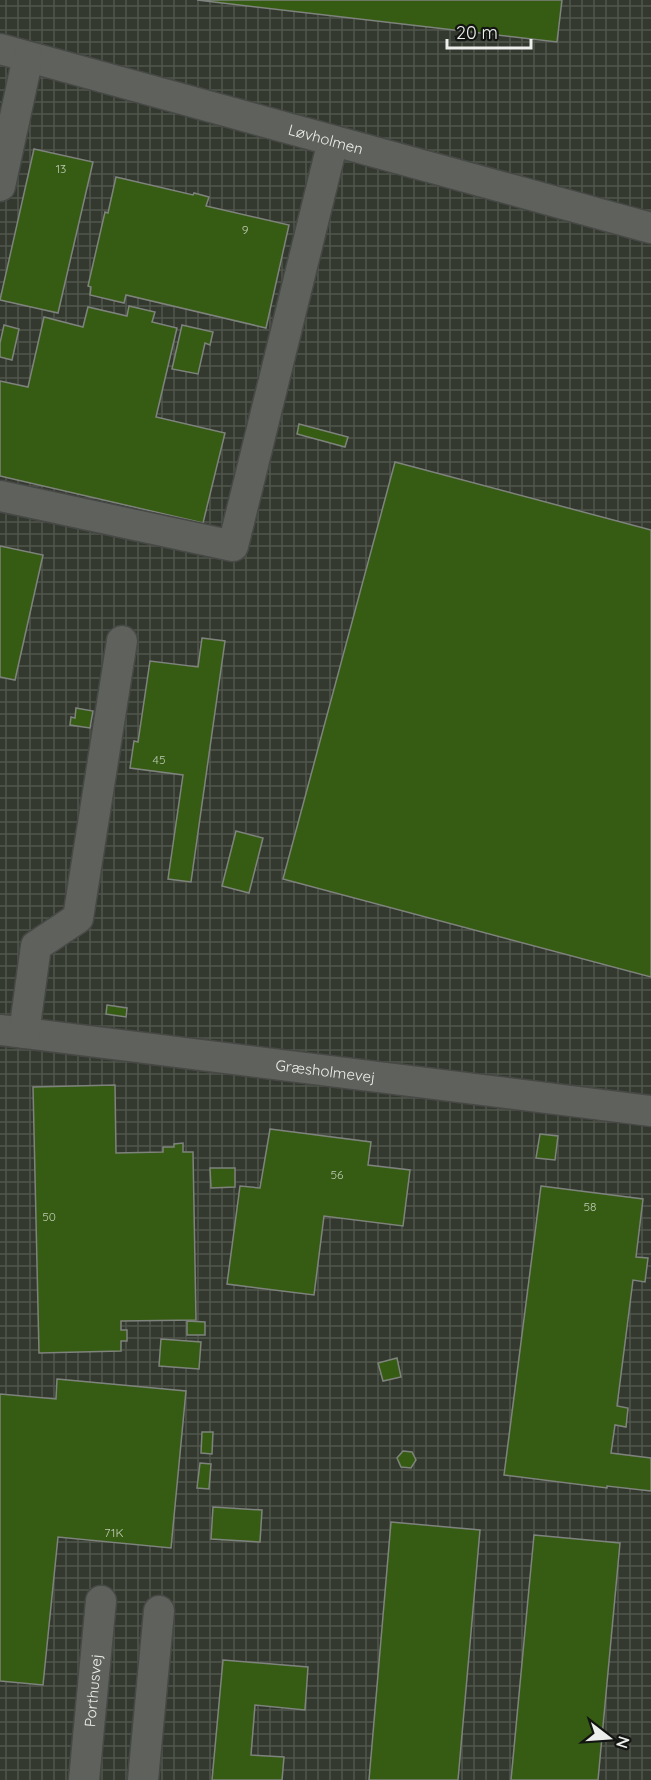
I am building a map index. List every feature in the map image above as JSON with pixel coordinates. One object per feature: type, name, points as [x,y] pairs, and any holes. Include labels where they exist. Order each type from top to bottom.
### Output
[{"type":"street","name":"Løvholmen","points":[[14,53],[651,228]]},
{"type":"street","points":[[0,183],[14,53]]},
{"type":"street","points":[[0,496],[233,546],[333,141]]},
{"type":"street","points":[[12,1031],[36,946],[78,918],[122,641]]},
{"type":"street","name":"Græsholmevej","points":[[12,1031],[651,1111]]},
{"type":"street","name":"Porthusvej","points":[[84,1780],[102,1601]]},
{"type":"street","points":[[143,1780],[159,1611]]},
{"type":"shaded area","points":[[0,0],[651,0],[651,1780],[0,1780]]},
{"type":"building","points":[[197,0],[562,0],[557,42]]},
{"type":"building","points":[[34,149],[93,162],[58,313],[0,300]]},
{"type":"building","points":[[116,177],[209,197],[206,206],[289,225],[266,328],[126,295],[124,303],[90,295],[91,287],[88,286],[105,212],[108,213]]},
{"type":"building","points":[[129,306],[155,312],[152,322],[177,328],[156,417],[225,433],[203,523],[0,476],[0,381],[28,387],[44,317],[83,327],[88,307],[127,316]]},
{"type":"building","points":[[4,325],[19,329],[12,360],[0,357]]},
{"type":"building","points":[[182,325],[213,332],[210,345],[205,343],[198,374],[172,369]]},
{"type":"building","points":[[299,424],[348,437],[345,447],[297,434]]},
{"type":"building","points":[[395,462],[651,530],[651,977],[283,879]]},
{"type":"building","points":[[0,546],[43,555],[15,680],[0,677]]},
{"type":"building","points":[[202,638],[225,641],[191,882],[168,879],[183,775],[130,768],[134,741],[138,742],[150,661],[198,667]]},
{"type":"building","points":[[76,708],[93,711],[90,728],[70,725],[71,717],[75,718]]},
{"type":"building","points":[[236,831],[263,838],[249,893],[222,886]]},
{"type":"building","points":[[107,1005],[127,1008],[126,1017],[106,1014]]},
{"type":"building","points":[[115,1085],[116,1153],[163,1152],[163,1147],[174,1147],[174,1144],[183,1143],[183,1152],[193,1152],[196,1320],[121,1321],[121,1330],[127,1330],[127,1341],[121,1341],[121,1351],[39,1353],[33,1087]]},
{"type":"building","points":[[270,1129],[371,1142],[368,1165],[410,1170],[403,1226],[324,1216],[314,1295],[227,1284],[240,1186],[260,1188]]},
{"type":"building","points":[[540,1134],[558,1136],[555,1160],[536,1158]]},
{"type":"building","points":[[210,1168],[235,1168],[235,1187],[211,1188]]},
{"type":"building","points":[[541,1186],[643,1199],[636,1257],[648,1258],[645,1282],[633,1280],[617,1406],[628,1408],[626,1427],[615,1425],[611,1453],[651,1458],[651,1491],[504,1475]]},
{"type":"building","points":[[187,1321],[205,1322],[205,1335],[187,1335]]},
{"type":"building","points":[[161,1339],[201,1342],[199,1369],[159,1366]]},
{"type":"building","points":[[397,1358],[401,1377],[383,1381],[378,1363]]},
{"type":"building","points":[[57,1379],[186,1391],[171,1548],[58,1537],[43,1685],[0,1681],[0,1394],[56,1399]]},
{"type":"building","points":[[202,1432],[213,1432],[212,1454],[201,1453]]},
{"type":"building","points":[[403,1451],[412,1452],[416,1460],[411,1468],[401,1467],[397,1458]]},
{"type":"building","points":[[200,1463],[211,1464],[209,1489],[197,1488]]},
{"type":"building","points":[[213,1507],[262,1510],[260,1542],[211,1539]]},
{"type":"building","points":[[391,1522],[480,1530],[458,1780],[369,1780]]},
{"type":"building","points":[[534,1535],[620,1543],[598,1780],[511,1780]]},
{"type":"building","points":[[223,1660],[308,1667],[305,1710],[255,1705],[251,1755],[284,1757],[282,1780],[212,1780]]}]
